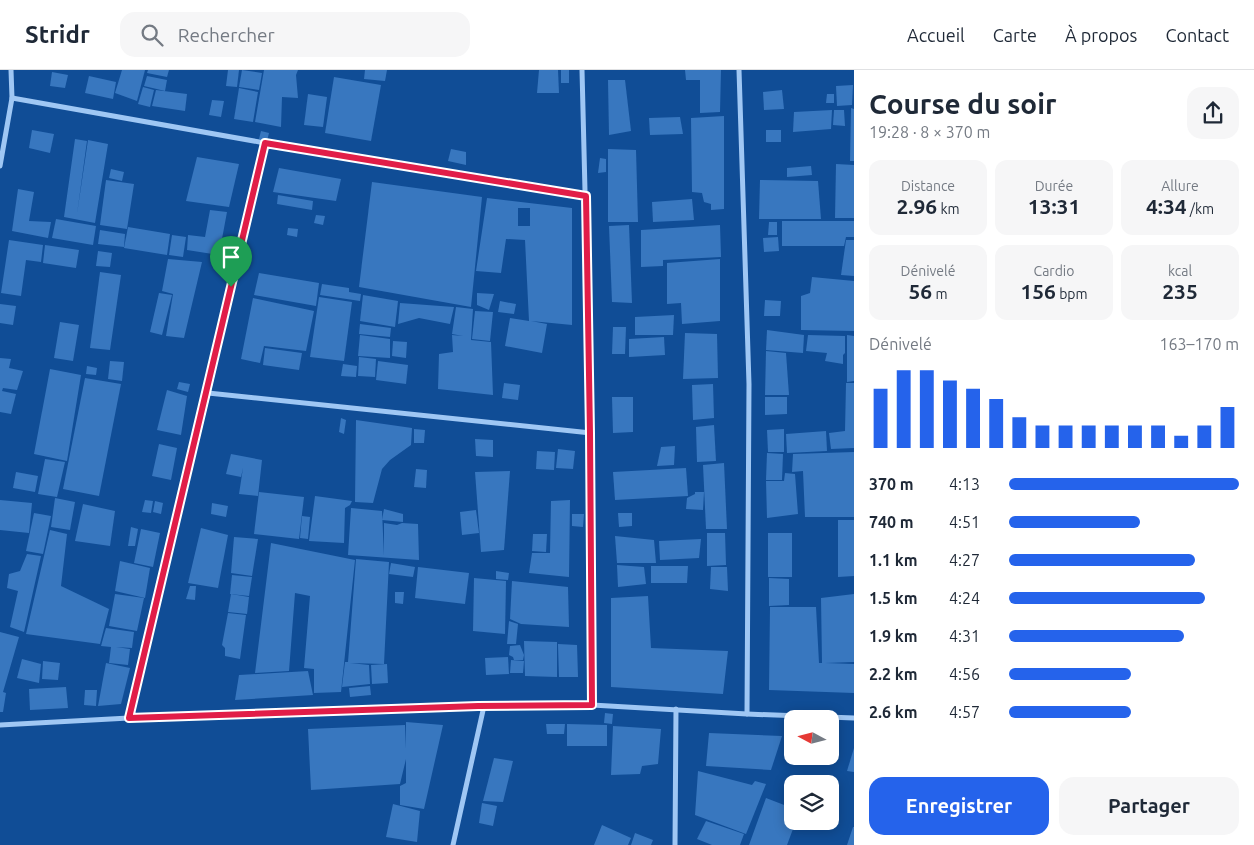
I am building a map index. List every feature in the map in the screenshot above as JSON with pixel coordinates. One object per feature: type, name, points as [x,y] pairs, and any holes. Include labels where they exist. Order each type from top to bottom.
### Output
[{"type":"street","points":[[0,166],[12,98],[11,70]]},
{"type":"street","points":[[582,70],[590,433],[592,705]]},
{"type":"street","points":[[740,70],[749,384],[747,714]]},
{"type":"street","points":[[12,98],[265,143],[586,196]]},
{"type":"street","points":[[134,699],[265,143]]},
{"type":"street","points":[[129,718],[208,392],[262,152]]},
{"type":"street","points":[[208,392],[590,433]]},
{"type":"street","points":[[0,725],[129,718],[484,706],[592,705],[854,718]]},
{"type":"street","points":[[453,845],[484,706]]},
{"type":"street","points":[[675,845],[676,709]]},
{"type":"building","points":[[122,70],[145,70],[137,101],[115,93]]},
{"type":"building","points":[[148,70],[169,70],[167,77],[147,73]]},
{"type":"building","points":[[228,70],[239,70],[237,87],[226,86]]},
{"type":"building","points":[[242,70],[262,73],[259,90],[239,87]]},
{"type":"building","points":[[264,70],[298,70],[296,75],[298,98],[282,97],[281,127],[255,122]]},
{"type":"building","points":[[365,70],[387,70],[385,81],[364,79]]},
{"type":"building","points":[[539,70],[558,70],[559,93],[537,93]]},
{"type":"building","points":[[561,70],[569,70],[569,83],[561,83]]},
{"type":"building","points":[[685,70],[721,70],[720,112],[700,113],[700,80],[686,80]]},
{"type":"building","points":[[52,72],[68,75],[65,88],[50,86]]},
{"type":"building","points":[[89,76],[116,82],[113,99],[85,93]]},
{"type":"building","points":[[147,76],[167,80],[165,91],[144,86]]},
{"type":"building","points":[[334,77],[381,85],[371,141],[325,133]]},
{"type":"building","points":[[608,80],[625,80],[631,131],[609,135]]},
{"type":"building","points":[[853,85],[852,105],[837,106],[836,86]]},
{"type":"building","points":[[143,87],[154,90],[150,107],[138,104]]},
{"type":"building","points":[[239,88],[258,92],[253,122],[234,119]]},
{"type":"building","points":[[156,90],[187,94],[185,111],[152,106]]},
{"type":"building","points":[[782,90],[784,109],[764,110],[763,92]]},
{"type":"building","points":[[308,94],[327,97],[323,127],[304,125]]},
{"type":"building","points":[[827,94],[834,94],[834,103],[826,103]]},
{"type":"building","points":[[212,100],[224,101],[221,117],[209,115]]},
{"type":"building","points":[[851,108],[854,109],[854,161],[850,161]]},
{"type":"building","points":[[832,110],[831,129],[793,132],[794,112]]},
{"type":"building","points":[[834,110],[844,110],[845,126],[833,125]]},
{"type":"building","points":[[724,116],[724,209],[711,210],[711,204],[704,202],[702,193],[692,192],[691,118]]},
{"type":"building","points":[[680,117],[683,134],[650,135],[649,118]]},
{"type":"building","points":[[32,130],[54,134],[50,153],[29,148]]},
{"type":"building","points":[[766,130],[781,130],[781,142],[766,142]]},
{"type":"building","points":[[261,131],[269,133],[267,141],[259,139]]},
{"type":"building","points":[[75,139],[87,141],[77,214],[88,140],[108,144],[95,223],[64,217]]},
{"type":"building","points":[[451,149],[466,152],[466,165],[448,161]]},
{"type":"building","points":[[608,149],[636,150],[638,222],[608,222]]},
{"type":"building","points":[[197,157],[239,164],[229,207],[186,201]]},
{"type":"building","points":[[600,158],[606,159],[606,172],[598,173]]},
{"type":"building","points":[[836,164],[854,165],[854,218],[835,218]]},
{"type":"building","points":[[811,166],[812,175],[787,177],[787,168]]},
{"type":"building","points":[[279,168],[341,179],[336,201],[273,192]]},
{"type":"building","points":[[111,169],[124,172],[122,181],[109,178]]},
{"type":"building","points":[[106,180],[134,184],[127,229],[100,225]]},
{"type":"building","points":[[760,180],[818,181],[821,219],[759,219]]},
{"type":"building","points":[[372,182],[482,197],[471,307],[359,287]]},
{"type":"building","points":[[18,189],[34,192],[29,221],[51,222],[48,238],[12,231]]},
{"type":"building","points":[[278,195],[313,201],[312,210],[277,204]]},
{"type":"building","points":[[487,198],[572,208],[572,325],[531,321],[547,324],[542,353],[505,346],[510,318],[529,321],[525,240],[506,239],[501,273],[476,271]],"holes":[[[518,208],[530,208],[530,226],[518,226]]]},
{"type":"building","points":[[692,199],[694,220],[653,222],[652,202]]},
{"type":"building","points":[[210,210],[227,212],[219,255],[187,250],[188,235],[205,237]]},
{"type":"building","points":[[316,215],[325,216],[323,225],[314,223]]},
{"type":"building","points":[[56,219],[96,226],[93,245],[52,238]]},
{"type":"building","points":[[782,221],[854,221],[854,237],[846,237],[844,246],[782,246]]},
{"type":"building","points":[[769,222],[777,222],[777,235],[768,235]]},
{"type":"building","points":[[629,225],[632,303],[612,302],[609,226]]},
{"type":"building","points":[[720,225],[721,257],[663,260],[663,266],[641,267],[641,230]]},
{"type":"building","points":[[128,227],[170,234],[167,255],[124,248]]},
{"type":"building","points":[[288,228],[298,229],[297,237],[287,235]]},
{"type":"building","points":[[100,230],[125,234],[124,247],[98,244]]},
{"type":"building","points":[[172,235],[186,237],[183,257],[169,255]]},
{"type":"building","points":[[778,237],[779,251],[764,252],[763,238]]},
{"type":"building","points":[[9,240],[43,245],[41,262],[26,260],[21,296],[1,293]]},
{"type":"building","points":[[846,240],[854,240],[854,276],[841,275]]},
{"type":"building","points":[[45,245],[79,250],[76,268],[43,263]]},
{"type":"building","points":[[98,251],[112,253],[110,267],[96,266]]},
{"type":"building","points":[[168,259],[202,262],[184,338],[166,336],[173,294],[162,291]]},
{"type":"building","points":[[720,259],[720,321],[682,324],[681,303],[667,304],[667,263]]},
{"type":"building","points":[[100,272],[121,275],[110,350],[90,348]]},
{"type":"building","points":[[259,273],[319,283],[316,306],[254,295]]},
{"type":"building","points":[[812,277],[854,281],[854,331],[801,330],[801,296],[810,293]]},
{"type":"building","points":[[322,284],[349,288],[349,292],[361,294],[360,301],[320,295]]},
{"type":"building","points":[[159,293],[172,295],[162,335],[150,332]]},
{"type":"building","points":[[477,293],[494,294],[489,310],[477,305]]},
{"type":"building","points":[[363,295],[398,301],[395,327],[360,321]]},
{"type":"building","points":[[319,297],[352,302],[344,361],[310,357]]},
{"type":"building","points":[[253,298],[314,311],[306,351],[264,346],[260,363],[241,359]]},
{"type":"building","points":[[765,300],[781,301],[780,316],[764,316]]},
{"type":"building","points":[[500,301],[516,304],[514,314],[498,312]]},
{"type":"building","points":[[400,303],[454,307],[450,324],[419,318],[398,324]]},
{"type":"building","points":[[0,304],[16,306],[13,325],[0,323]]},
{"type":"building","points":[[456,307],[473,309],[471,340],[491,342],[493,395],[438,389],[439,354],[453,352],[452,335],[463,336],[452,334]]},
{"type":"building","points":[[475,311],[493,312],[490,341],[472,339]]},
{"type":"building","points":[[674,315],[673,335],[635,335],[635,317]]},
{"type":"building","points":[[60,322],[79,325],[73,361],[54,358]]},
{"type":"building","points":[[360,324],[391,328],[390,337],[359,334]]},
{"type":"building","points":[[613,327],[626,327],[625,354],[612,354]]},
{"type":"building","points":[[767,330],[804,335],[803,353],[766,350]]},
{"type":"building","points":[[685,333],[717,334],[718,378],[683,379]]},
{"type":"building","points":[[360,335],[390,339],[390,358],[358,356]]},
{"type":"building","points":[[808,335],[845,336],[843,364],[825,361],[827,353],[806,351]]},
{"type":"building","points":[[847,335],[854,336],[854,381],[847,382]]},
{"type":"building","points":[[664,337],[665,355],[629,357],[629,339]]},
{"type":"building","points":[[393,341],[407,342],[406,358],[392,356]]},
{"type":"building","points":[[265,348],[302,353],[299,370],[263,365]]},
{"type":"building","points":[[766,351],[786,353],[789,395],[765,395]]},
{"type":"building","points":[[359,357],[376,359],[375,377],[358,376]]},
{"type":"building","points":[[0,358],[11,359],[9,368],[23,371],[17,390],[3,388],[2,391],[16,394],[11,414],[0,412]]},
{"type":"building","points":[[110,361],[124,362],[122,381],[108,379]]},
{"type":"building","points":[[378,361],[408,365],[406,384],[376,380]]},
{"type":"building","points":[[343,364],[357,366],[356,377],[341,376]]},
{"type":"building","points":[[87,366],[97,368],[96,375],[86,374]]},
{"type":"building","points":[[50,369],[81,375],[67,461],[34,454]]},
{"type":"building","points":[[85,378],[121,384],[99,496],[63,489]]},
{"type":"building","points":[[179,382],[190,384],[188,392],[177,389]]},
{"type":"building","points":[[504,383],[520,385],[518,400],[502,398]]},
{"type":"building","points":[[846,383],[854,383],[854,448],[831,449],[829,433],[845,431]]},
{"type":"building","points":[[713,384],[714,418],[693,420],[692,385]]},
{"type":"building","points":[[167,390],[187,396],[181,435],[157,430]]},
{"type":"building","points":[[612,397],[633,397],[633,432],[613,433]]},
{"type":"building","points":[[765,397],[787,397],[787,414],[765,415]]},
{"type":"building","points":[[341,418],[346,420],[344,434],[339,432]]},
{"type":"building","points":[[356,420],[412,428],[411,445],[390,460],[382,469],[373,503],[355,502]]},
{"type":"building","points":[[714,425],[716,461],[697,462],[696,427]]},
{"type":"building","points":[[414,429],[425,430],[424,443],[414,443]]},
{"type":"building","points":[[784,429],[784,452],[768,452],[767,430]]},
{"type":"building","points":[[826,431],[827,451],[787,453],[786,434]]},
{"type":"building","points":[[475,439],[493,440],[493,457],[476,456]]},
{"type":"building","points":[[159,444],[177,448],[171,480],[152,476]]},
{"type":"building","points":[[675,446],[674,465],[657,466],[661,447]]},
{"type":"building","points":[[558,449],[575,451],[573,469],[556,468]]},
{"type":"building","points":[[537,451],[555,452],[554,470],[536,469]]},
{"type":"building","points":[[854,452],[854,517],[805,517],[803,471],[792,472],[793,454]]},
{"type":"building","points":[[767,453],[783,454],[782,480],[766,480]]},
{"type":"building","points":[[231,454],[262,460],[258,496],[239,494],[243,468],[241,477],[226,474]]},
{"type":"building","points":[[45,459],[65,462],[57,497],[38,494]]},
{"type":"building","points":[[724,463],[727,529],[706,529],[703,465]]},
{"type":"building","points":[[686,468],[688,496],[615,500],[613,472]]},
{"type":"building","points":[[416,469],[427,470],[426,488],[414,487]]},
{"type":"building","points":[[510,471],[504,550],[481,552],[475,472]]},
{"type":"building","points":[[16,472],[38,476],[35,492],[13,488]]},
{"type":"building","points":[[785,473],[795,474],[798,514],[767,518],[766,481],[784,481]]},
{"type":"building","points":[[259,492],[304,497],[299,539],[254,534]]},
{"type":"building","points":[[695,492],[704,492],[703,510],[686,509],[687,498],[695,494]]},
{"type":"building","points":[[315,496],[352,501],[345,508],[344,543],[309,541]]},
{"type":"building","points":[[55,498],[75,502],[70,530],[51,527]]},
{"type":"building","points":[[0,500],[32,503],[29,533],[0,530]]},
{"type":"building","points":[[145,500],[153,501],[151,513],[142,512]]},
{"type":"building","points":[[570,500],[569,577],[529,573],[532,553],[550,553],[551,501]]},
{"type":"building","points":[[155,501],[163,503],[161,514],[153,512]]},
{"type":"building","points":[[212,503],[228,506],[226,517],[211,514]]},
{"type":"building","points":[[83,504],[115,511],[110,546],[75,541]]},
{"type":"building","points":[[351,508],[382,511],[384,556],[384,523],[397,525],[402,523],[418,524],[419,560],[348,555]]},
{"type":"building","points":[[384,509],[403,514],[403,522],[382,520]]},
{"type":"building","points":[[476,510],[479,533],[462,535],[460,512]]},
{"type":"building","points":[[34,513],[51,516],[43,554],[26,551]]},
{"type":"building","points":[[618,513],[632,513],[632,526],[619,527]]},
{"type":"building","points":[[572,514],[584,514],[583,527],[572,526]]},
{"type":"building","points":[[302,516],[310,517],[308,539],[300,538]]},
{"type":"building","points":[[838,520],[854,520],[854,576],[838,577]]},
{"type":"building","points":[[131,527],[138,529],[135,546],[128,546]]},
{"type":"building","points":[[201,528],[228,535],[218,588],[188,583]]},
{"type":"building","points":[[141,529],[160,533],[153,567],[134,563]]},
{"type":"building","points":[[50,530],[67,534],[61,586],[109,609],[100,644],[26,634]]},
{"type":"building","points":[[707,533],[725,533],[726,565],[707,566]]},
{"type":"building","points":[[768,533],[792,533],[792,577],[768,577]]},
{"type":"building","points":[[533,534],[547,534],[546,552],[532,551]]},
{"type":"building","points":[[615,536],[654,540],[656,563],[617,563]]},
{"type":"building","points":[[234,537],[258,539],[252,576],[231,573]]},
{"type":"building","points":[[701,539],[699,558],[660,560],[659,541]]},
{"type":"building","points":[[271,543],[355,560],[341,692],[314,693],[314,669],[304,668],[310,596],[295,593],[289,671],[255,673]]},
{"type":"building","points":[[27,554],[41,556],[24,632],[10,627],[18,591],[7,588],[9,574],[20,571]]},
{"type":"building","points":[[356,559],[389,562],[384,664],[350,663],[369,665],[370,684],[342,687],[345,662],[348,662]]},
{"type":"building","points":[[120,561],[150,568],[145,598],[115,591]]},
{"type":"building","points":[[391,563],[415,567],[413,577],[389,574]]},
{"type":"building","points":[[617,565],[644,567],[646,584],[618,587]]},
{"type":"building","points":[[651,566],[688,566],[687,583],[651,583]]},
{"type":"building","points":[[418,567],[469,573],[465,604],[415,598]]},
{"type":"building","points":[[711,567],[727,567],[728,591],[710,589]]},
{"type":"building","points":[[496,571],[509,573],[508,580],[496,579]]},
{"type":"building","points":[[232,575],[252,577],[249,596],[230,594]]},
{"type":"building","points":[[474,578],[506,581],[505,634],[473,631]]},
{"type":"building","points":[[769,578],[789,579],[789,605],[769,606]]},
{"type":"building","points":[[512,581],[568,587],[569,627],[521,624],[510,619]]},
{"type":"building","points":[[190,586],[196,586],[195,600],[186,599]]},
{"type":"building","points":[[395,592],[404,592],[403,604],[395,603]]},
{"type":"building","points":[[115,594],[144,598],[137,631],[109,626]]},
{"type":"building","points":[[231,594],[249,597],[247,614],[228,612]]},
{"type":"building","points":[[854,594],[854,662],[825,663],[854,664],[854,693],[769,690],[770,607],[816,607],[819,663],[822,663],[821,598]]},
{"type":"building","points":[[648,596],[651,648],[728,651],[723,694],[611,687],[611,598]]},
{"type":"building","points":[[228,613],[246,615],[240,659],[225,656],[225,648],[222,645]]},
{"type":"building","points":[[509,621],[518,624],[516,644],[507,644]]},
{"type":"building","points":[[106,628],[134,632],[132,648],[116,647],[130,649],[128,665],[109,663],[111,647],[101,646]]},
{"type":"building","points":[[0,632],[19,637],[3,692],[6,693],[3,712],[0,712]]},
{"type":"building","points":[[524,641],[557,642],[557,677],[525,676]]},
{"type":"building","points":[[558,644],[577,645],[578,677],[559,677]]},
{"type":"building","points":[[520,645],[524,655],[523,660],[514,660],[509,655],[510,646]]},
{"type":"building","points":[[508,657],[509,674],[486,675],[485,658]]},
{"type":"building","points":[[22,659],[41,664],[39,683],[17,678]]},
{"type":"building","points":[[511,660],[524,661],[523,673],[510,673]]},
{"type":"building","points":[[43,661],[60,663],[58,680],[42,679]]},
{"type":"building","points":[[106,663],[130,668],[121,704],[98,706]]},
{"type":"building","points":[[387,664],[388,683],[372,684],[371,665]]},
{"type":"building","points":[[308,671],[313,695],[235,700],[239,675]]},
{"type":"building","points":[[370,686],[371,695],[350,697],[349,688]]},
{"type":"building","points":[[66,687],[68,708],[30,710],[29,689]]},
{"type":"building","points":[[85,690],[97,690],[96,706],[84,705]]},
{"type":"building","points":[[605,713],[613,714],[612,724],[604,723]]},
{"type":"building","points":[[406,722],[443,725],[424,809],[400,805],[400,786],[406,783],[406,759],[400,784],[311,790],[308,729],[405,725],[406,749]]},
{"type":"building","points":[[546,724],[565,724],[564,734],[547,734]]},
{"type":"building","points":[[567,724],[607,725],[607,746],[567,746]]},
{"type":"building","points":[[613,726],[661,729],[658,764],[642,766],[640,774],[611,775]]},
{"type":"building","points":[[709,733],[782,736],[771,770],[706,766]]},
{"type":"building","points":[[854,748],[854,772],[847,771]]},
{"type":"building","points":[[494,758],[513,761],[503,802],[483,801]]},
{"type":"building","points":[[698,771],[752,785],[755,781],[766,784],[746,834],[695,815]]},
{"type":"building","points":[[766,798],[784,805],[784,830],[793,830],[787,845],[749,845]]},
{"type":"building","points":[[482,803],[497,806],[493,826],[479,823]]},
{"type":"building","points":[[393,804],[420,811],[417,842],[386,837]]},
{"type":"building","points":[[706,821],[744,834],[740,845],[712,845],[697,839]]},
{"type":"building","points":[[602,825],[631,838],[628,845],[594,845]]},
{"type":"building","points":[[853,827],[854,845],[847,845]]},
{"type":"building","points":[[635,833],[653,840],[651,845],[631,845]]},
{"type":"route","points":[[265,143],[586,196],[592,705],[478,706],[129,718],[231,287],[265,143]]}]
